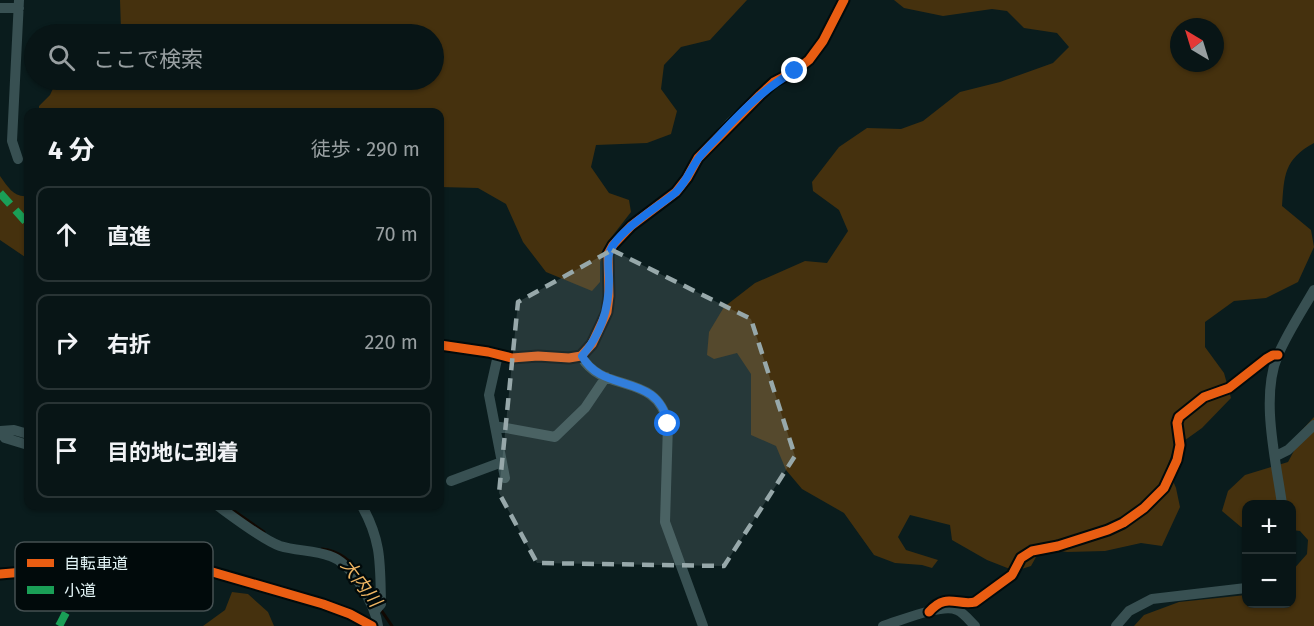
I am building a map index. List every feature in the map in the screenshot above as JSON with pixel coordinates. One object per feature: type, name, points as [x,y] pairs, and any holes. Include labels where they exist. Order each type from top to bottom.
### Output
[{"type":"street","points":[[444,346],[513,358],[582,356],[592,344],[607,312],[609,254],[613,245],[631,226],[676,192],[698,158],[729,124],[774,82],[795,71],[809,60],[823,41],[844,0]]},
{"type":"street","points":[[0,8],[19,4],[12,141],[18,159]]},
{"type":"street","points":[[1282,500],[1269,404],[1273,371],[1278,355],[1314,290]]},
{"type":"street","points":[[929,612],[937,605],[951,600],[975,602],[1012,575],[1021,558],[1032,551],[1093,535],[1123,523],[1164,488],[1171,476],[1180,445],[1177,423],[1179,417],[1204,397],[1229,388],[1266,359],[1278,355]]},
{"type":"street","points":[[498,356],[489,395],[505,478]]},
{"type":"street","points":[[582,356],[587,365],[596,372],[650,393],[666,412],[668,424],[665,522],[703,626]]},
{"type":"street","points":[[495,426],[555,437],[585,408],[606,377]]},
{"type":"street","points":[[1276,456],[1288,450],[1314,426]]},
{"type":"street","points":[[0,432],[14,430],[24,433]]},
{"type":"street","points":[[0,432],[5,438],[24,444]]},
{"type":"street","points":[[451,481],[502,462]]},
{"type":"street","points":[[224,510],[271,542],[333,556],[344,563],[378,609]]},
{"type":"street","points":[[364,510],[373,525],[380,558],[378,626]]},
{"type":"street","points":[[213,572],[323,604],[351,614],[372,626]]},
{"type":"street","points":[[0,574],[15,573]]},
{"type":"street","points":[[1116,626],[1129,611],[1152,598],[1242,588]]},
{"type":"street","points":[[883,626],[929,612],[955,609],[975,626]]},
{"type":"highlighted area","points":[[612,250],[751,319],[795,456],[724,566],[537,563],[499,493],[518,302]]},
{"type":"shaded area","points":[[120,0],[747,0],[710,40],[681,47],[664,65],[661,89],[677,111],[671,134],[647,143],[596,145],[591,167],[609,193],[629,200],[631,212],[610,239],[600,262],[600,282],[592,291],[546,272],[523,242],[506,204],[478,188],[444,187],[444,108],[39,108],[52,90],[444,90],[444,24],[121,24]]},
{"type":"shaded area","points":[[894,0],[1314,0],[1314,143],[1291,162],[1285,177],[1282,206],[1311,230],[1314,247],[1298,282],[1266,298],[1234,301],[1205,322],[1205,347],[1224,373],[1231,398],[1202,428],[1174,448],[1167,467],[1176,488],[1180,507],[1162,546],[1141,543],[1105,551],[1067,552],[1049,549],[1036,557],[1031,566],[1015,571],[987,560],[952,540],[950,525],[910,515],[898,537],[906,550],[938,560],[932,568],[895,563],[874,555],[844,513],[802,489],[786,470],[776,446],[751,435],[751,374],[737,353],[714,359],[707,355],[709,332],[724,307],[755,283],[805,261],[827,263],[848,231],[839,210],[813,191],[812,182],[839,147],[867,128],[901,129],[923,121],[960,92],[1000,82],[1053,63],[1069,47],[1057,33],[1024,28],[1007,11],[992,9],[943,16],[904,8]]},
{"type":"shaded area","points":[[0,176],[15,193],[24,196],[24,256],[0,240]]},
{"type":"shaded area","points":[[1314,417],[1314,626],[1134,626],[1144,615],[1179,602],[1242,595],[1242,608],[1296,608],[1296,566],[1307,554],[1308,540],[1300,531],[1296,530],[1296,500],[1242,500],[1242,527],[1222,511],[1228,491],[1245,475],[1288,462],[1295,449],[1291,442]]},
{"type":"shaded area","points":[[232,592],[248,594],[268,612],[274,626],[203,626],[225,610]]},
{"type":"waterway","name":"大内川","points":[[233,510],[264,532]]},
{"type":"waterway","name":"大内川","points":[[322,549],[344,558],[361,576]]},
{"type":"waterway","name":"大内川","points":[[373,598],[392,626]]},
{"type":"marked path","points":[[0,193],[24,220]]},
{"type":"marked path","points":[[59,626],[67,611]]},
{"type":"cycle path","points":[[444,346],[512,358],[581,356],[592,344],[607,312],[608,254],[613,245],[631,226],[676,192],[698,158],[760,95],[774,82],[795,71],[809,60],[823,41],[844,0]]},
{"type":"cycle path","points":[[929,612],[946,601],[975,602],[1012,575],[1021,558],[1032,551],[1058,546],[1108,530],[1123,523],[1144,508],[1164,488],[1177,460],[1180,445],[1177,423],[1179,417],[1204,397],[1229,388],[1266,359],[1278,355]]},
{"type":"cycle path","points":[[213,572],[323,604],[350,614],[372,626]]},
{"type":"cycle path","points":[[0,574],[15,573]]},
{"type":"route","points":[[668,424],[666,412],[650,393],[596,372],[587,365],[582,356],[592,344],[607,312],[609,254],[613,245],[631,226],[676,192],[698,158],[729,124],[774,82],[795,71]]}]
